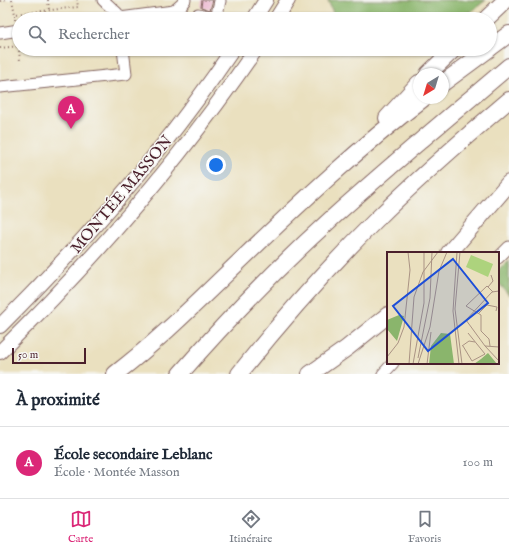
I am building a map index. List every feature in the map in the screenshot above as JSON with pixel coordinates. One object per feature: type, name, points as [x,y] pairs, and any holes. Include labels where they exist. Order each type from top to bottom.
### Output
[{"type":"highway","points":[[493,12],[506,0]]},
{"type":"highway","points":[[497,42],[509,34]]},
{"type":"highway","points":[[434,68],[447,56]]},
{"type":"highway","points":[[449,78],[478,56]]},
{"type":"highway","points":[[180,374],[241,307],[302,246],[376,179],[509,66]]},
{"type":"highway","points":[[354,155],[413,89]]},
{"type":"highway","points":[[239,374],[295,307],[374,222],[445,155],[509,100]]},
{"type":"highway","points":[[115,374],[160,337],[298,205],[354,155],[417,104]]},
{"type":"highway","points":[[450,252],[509,183]]},
{"type":"highway","points":[[310,374],[353,344],[387,316]]},
{"type":"main road","points":[[258,12],[266,0]]},
{"type":"main road","points":[[280,12],[288,0]]},
{"type":"main road","name":"MONTÉE MASSON","points":[[0,326],[80,243],[143,171],[229,56]]},
{"type":"main road","name":"MONTÉE MASSON","points":[[0,352],[57,295],[137,207],[185,148],[251,56]]},
{"type":"street","points":[[103,0],[116,12]]},
{"type":"street","points":[[167,12],[178,9],[185,0]]},
{"type":"street","points":[[219,12],[220,1]]},
{"type":"street","points":[[0,33],[12,31]]},
{"type":"street","points":[[0,87],[126,74],[124,56]]},
{"type":"street","points":[[499,257],[509,247]]},
{"type":"street","points":[[382,374],[393,364]]},
{"type":"path","points":[[0,1],[6,0]]},
{"type":"path","points":[[12,0],[15,12]]},
{"type":"path","points":[[48,0],[49,10]]},
{"type":"path","points":[[32,12],[78,7],[77,0]]},
{"type":"path","points":[[0,48],[12,47]]},
{"type":"path","points":[[20,56],[20,61]]},
{"type":"green space","points":[[328,0],[486,0],[469,12],[333,12]]},
{"type":"green space","points":[[509,260],[509,295],[499,283],[499,270]]},
{"type":"building","points":[[202,0],[213,0],[210,10],[201,7]]},
{"type":"place","name":"École secondaire Leblanc","points":[[71,129]]}]
